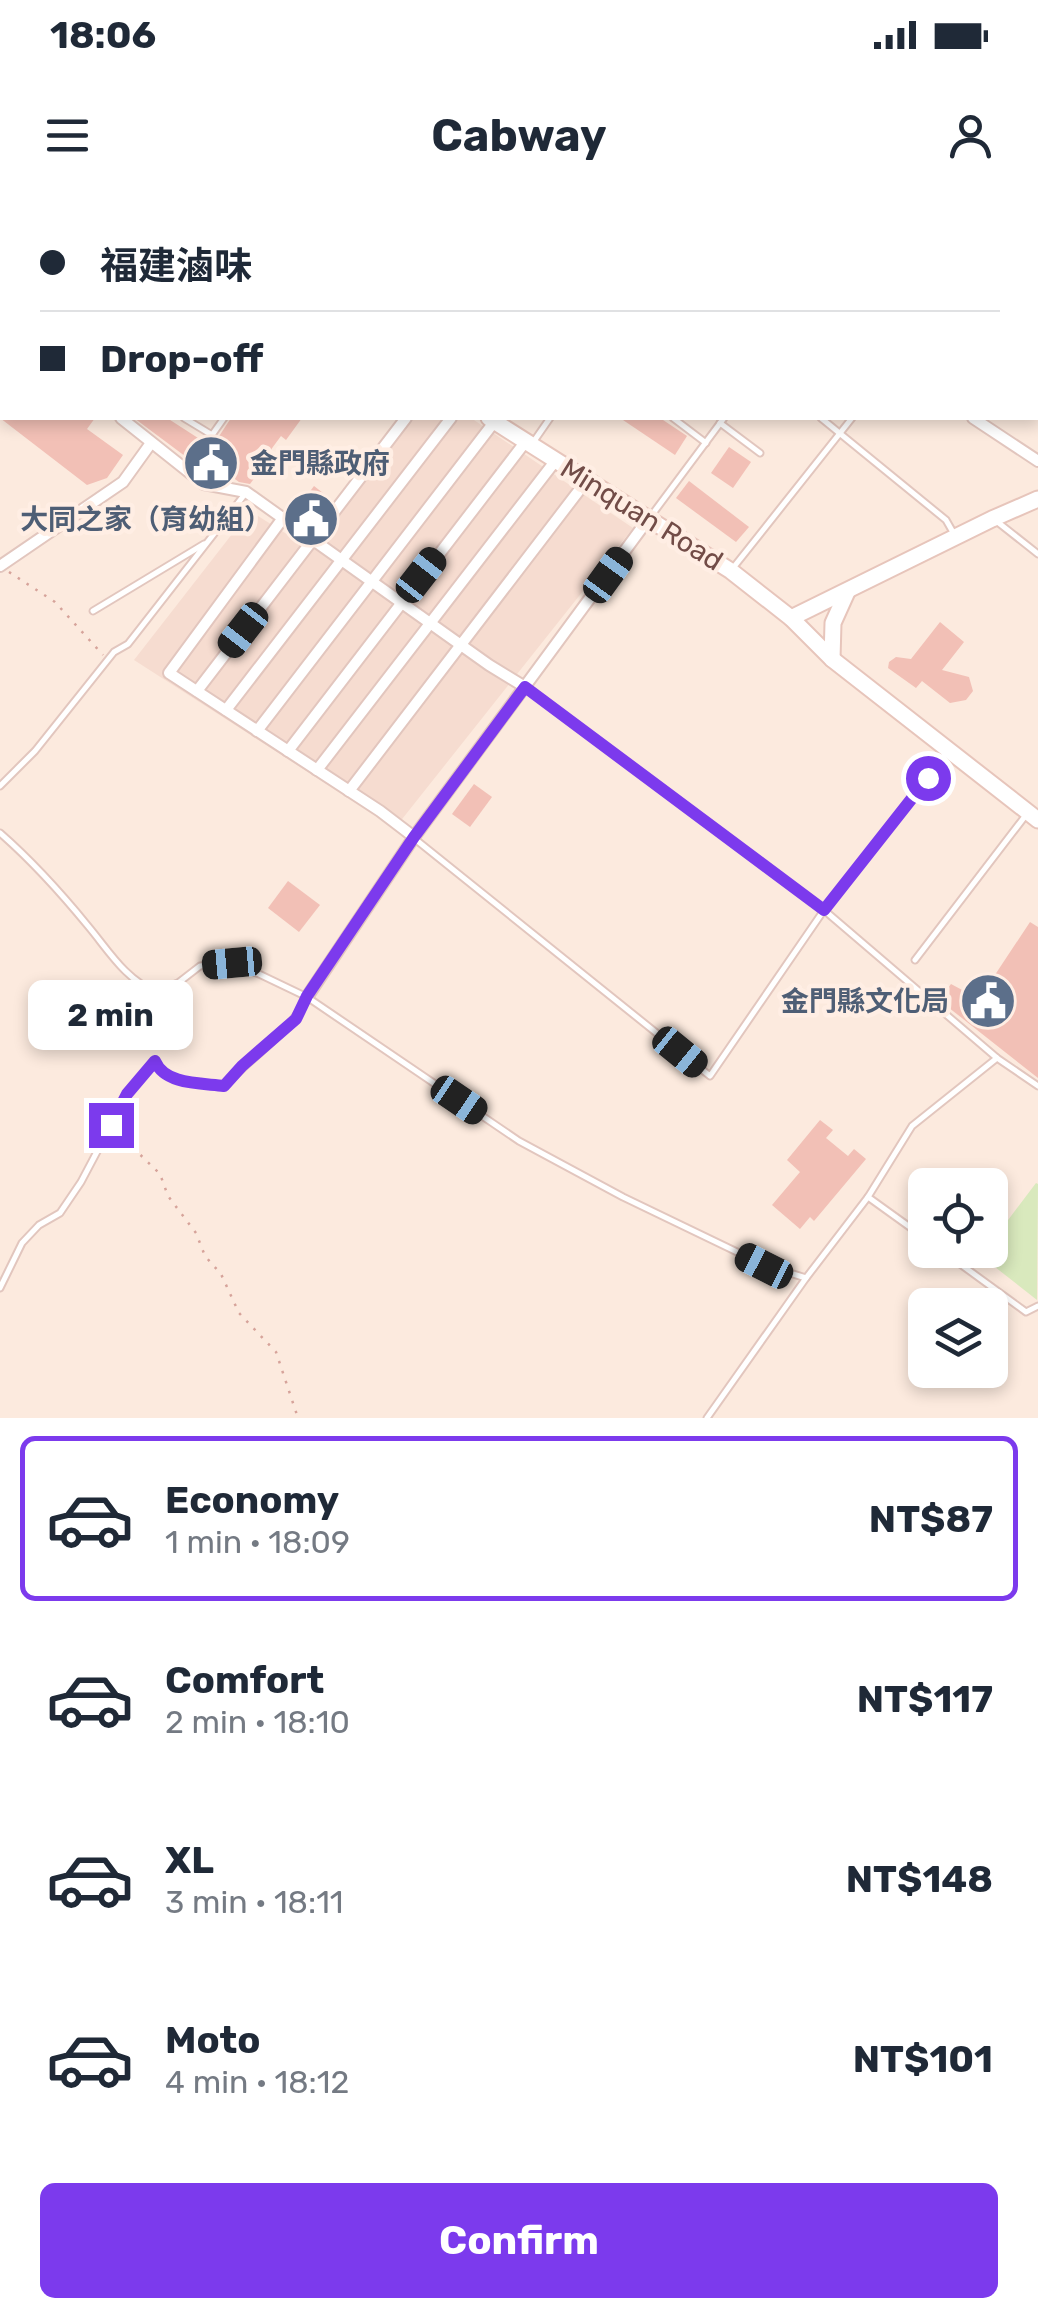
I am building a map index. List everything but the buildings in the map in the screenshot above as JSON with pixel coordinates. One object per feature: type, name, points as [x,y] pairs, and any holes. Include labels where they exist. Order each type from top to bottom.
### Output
[{"type":"main road","name":"Minquan Road","points":[[494,420],[731,570],[792,618],[832,659],[1033,816]]},
{"type":"main road","points":[[792,618],[992,518],[1038,500]]},
{"type":"main road","points":[[832,659],[833,622],[848,592]]},
{"type":"street","points":[[123,420],[204,484],[246,492],[525,687]]},
{"type":"street","points":[[196,691],[404,420]]},
{"type":"street","points":[[226,710],[449,420]]},
{"type":"street","points":[[257,730],[491,420]]},
{"type":"street","points":[[976,420],[1038,460]]},
{"type":"street","points":[[1,566],[123,482],[150,443]]},
{"type":"street","points":[[288,752],[400,602],[529,443]]},
{"type":"street","points":[[317,770],[556,460]]},
{"type":"street","points":[[349,791],[587,480]]},
{"type":"street","points":[[282,518],[169,673],[414,837]]},
{"type":"street","points":[[307,996],[414,837],[649,518]]},
{"type":"lane","points":[[190,420],[212,435],[223,420]]},
{"type":"lane","points":[[529,443],[548,420]]},
{"type":"lane","points":[[676,420],[706,443]]},
{"type":"lane","points":[[649,518],[722,420],[760,452]]},
{"type":"lane","points":[[824,420],[946,520],[955,537]]},
{"type":"lane","points":[[731,570],[850,420]]},
{"type":"lane","points":[[0,786],[35,751],[109,658],[128,644],[246,492]]},
{"type":"lane","points":[[992,518],[1038,554]]},
{"type":"lane","points":[[94,611],[207,542]]},
{"type":"lane","points":[[525,687],[824,910],[997,1058],[1038,1086]]},
{"type":"lane","points":[[414,837],[710,1076],[824,910],[948,751]]},
{"type":"lane","points":[[915,960],[1033,816]]},
{"type":"lane","points":[[0,833],[59,894],[122,969],[142,986],[156,992],[178,983],[200,966],[232,963],[307,996],[520,1141],[623,1198],[764,1266],[806,1278]]},
{"type":"lane","points":[[0,1288],[22,1243],[39,1225],[60,1213],[127,1094],[155,1061],[158,1069],[171,1078],[224,1086],[296,1019],[307,996]]},
{"type":"lane","points":[[707,1418],[868,1197],[912,1126],[997,1058]]},
{"type":"lane","points":[[868,1197],[908,1226]]},
{"type":"lane","points":[[966,1268],[1026,1312],[1038,1306]]},
{"type":"path","points":[[1,566],[55,602],[99,653],[109,658]]},
{"type":"path","points":[[122,969],[147,1018],[158,1053],[155,1061]]},
{"type":"path","points":[[111,1125],[160,1174],[168,1196],[196,1232],[205,1256],[221,1274],[239,1313],[276,1352],[298,1418]]},
{"type":"shaded area","points":[[404,420],[474,420],[633,528],[395,828],[134,660],[250,511],[301,543]]},
{"type":"green space","points":[[1038,1184],[1037,1300],[996,1268],[1008,1268],[1008,1220]]},
{"type":"place","name":"金門縣政府","points":[[211,463]]},
{"type":"place","name":"大同之家（育幼組）","points":[[311,519]]},
{"type":"place","name":"金門縣文化局","points":[[988,1001]]},
{"type":"route","points":[[111,1125],[127,1094],[155,1061],[158,1069],[171,1078],[224,1086],[296,1019],[307,996],[414,837],[525,687],[824,910],[928,778]]}]
